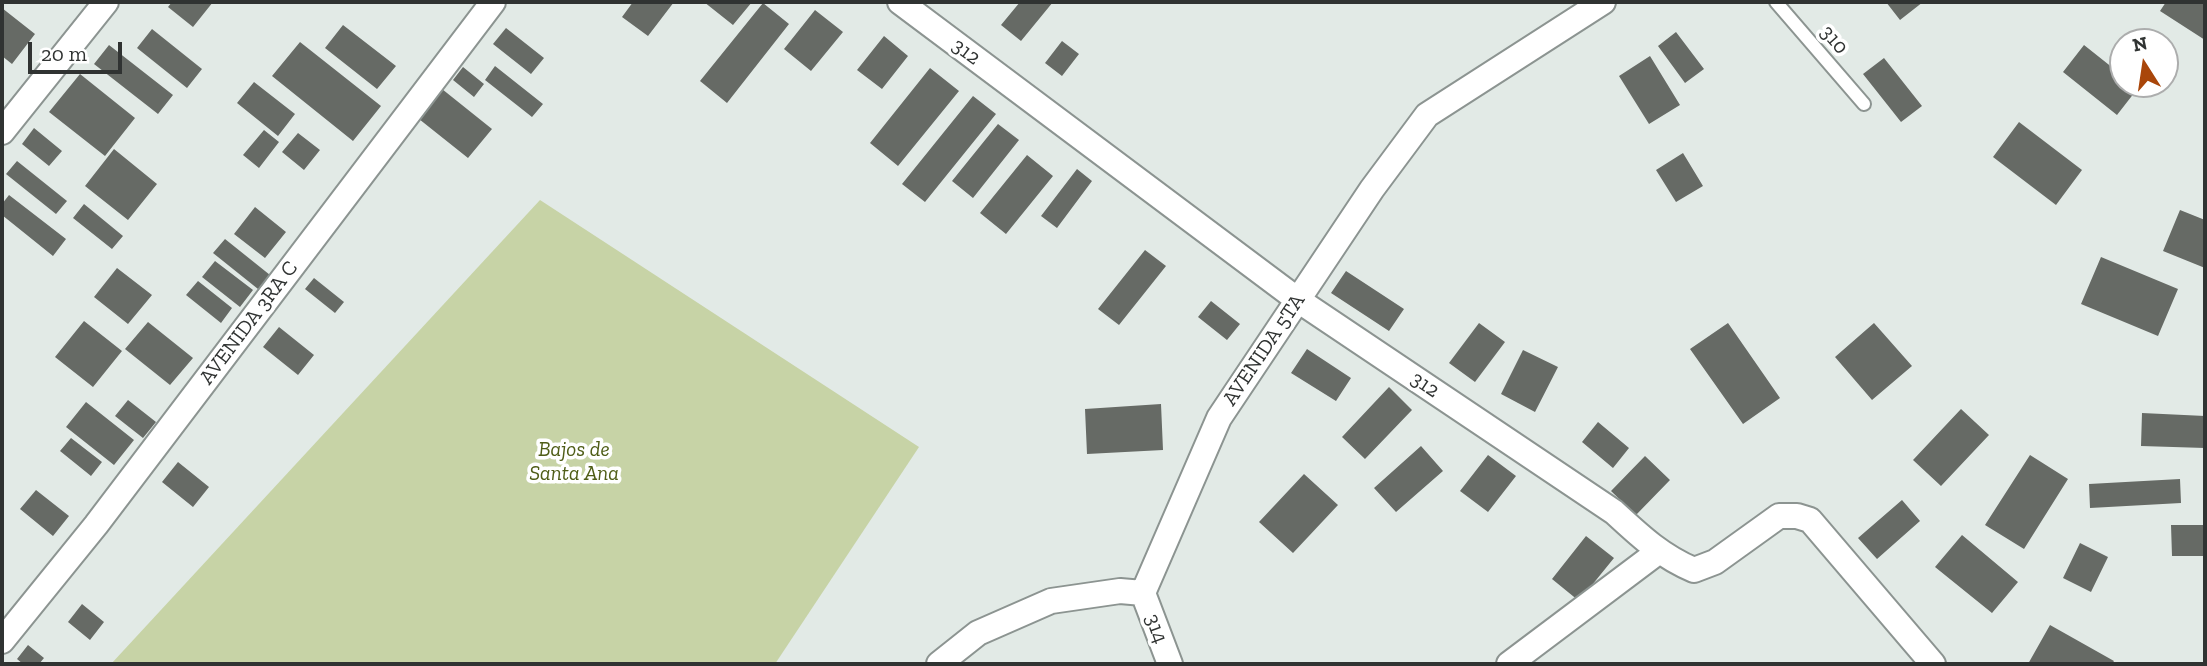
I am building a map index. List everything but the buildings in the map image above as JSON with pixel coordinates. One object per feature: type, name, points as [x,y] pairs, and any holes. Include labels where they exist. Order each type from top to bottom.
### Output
[{"type":"street","points":[[2,132],[106,2]]},
{"type":"street","name":"AVENIDA 3RA C","points":[[2,641],[96,525],[493,2]]},
{"type":"street","name":"312","points":[[900,2],[1298,300],[1614,512],[1658,552],[1694,570],[1714,562],[1779,516],[1797,516],[1810,520],[1933,664]]},
{"type":"street","name":"AVENIDA 5TA","points":[[1143,593],[1219,418],[1372,188],[1427,115],[1603,2]]},
{"type":"street","points":[[1509,664],[1658,552]]},
{"type":"street","points":[[939,664],[978,633],[1051,601],[1120,591],[1143,593]]},
{"type":"street","name":"314","points":[[1143,593],[1170,664]]},
{"type":"lane","name":"310","points":[[1776,2],[1864,104]]},
{"type":"green space","name":"Bajos de Santa Ana","points":[[540,200],[919,447],[775,664],[111,664]]}]
